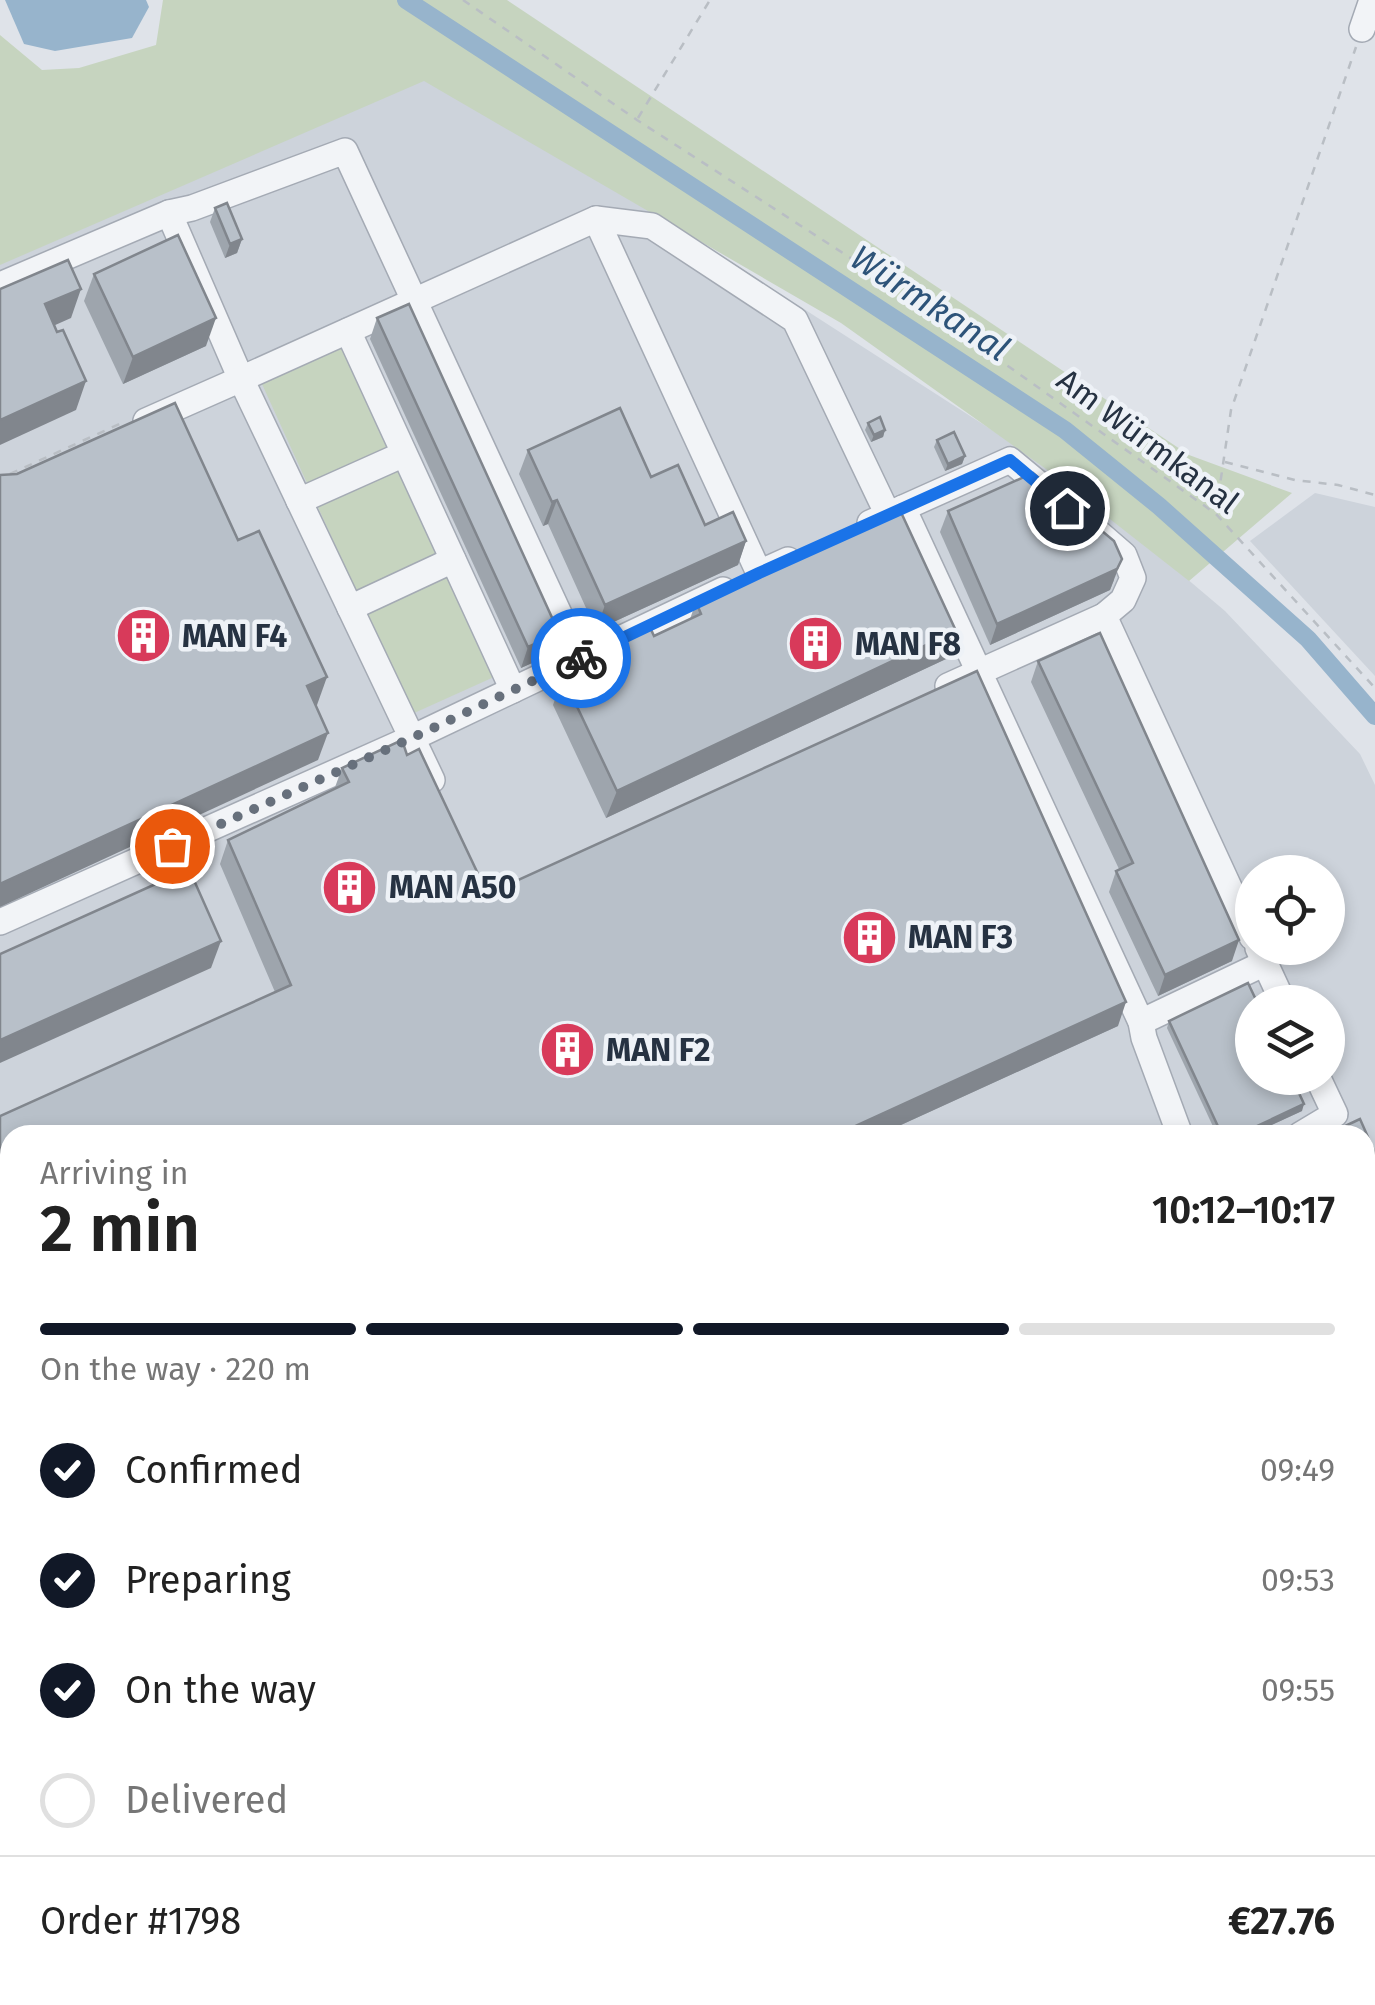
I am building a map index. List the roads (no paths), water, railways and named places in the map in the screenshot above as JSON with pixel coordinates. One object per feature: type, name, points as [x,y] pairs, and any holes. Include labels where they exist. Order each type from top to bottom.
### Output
[{"type":"street","points":[[1362,29],[1372,0]]},
{"type":"street","points":[[0,285],[169,212],[192,208],[345,151],[580,658]]},
{"type":"street","points":[[169,212],[241,379],[445,808]]},
{"type":"street","points":[[596,219],[759,573]]},
{"type":"street","points":[[122,427],[241,379],[596,219],[652,226],[795,320],[979,672],[1142,1022],[1144,1038],[1176,1125]]},
{"type":"street","points":[[348,331],[513,690]]},
{"type":"street","points":[[299,502],[404,454]]},
{"type":"street","points":[[840,537],[1010,460],[1124,554],[1134,578],[1123,600],[1104,616],[926,696]]},
{"type":"street","points":[[0,922],[412,738],[808,551]]},
{"type":"street","points":[[350,608],[453,560]]},
{"type":"street","points":[[1104,616],[1235,900]]},
{"type":"street","points":[[1142,1022],[1243,965]]},
{"type":"street","points":[[1317,1125],[1335,1114],[1326,1095]]},
{"type":"water","points":[[5,0],[146,0],[149,7],[132,38],[55,51],[24,44]]},
{"type":"waterway","name":"Würmkanal","points":[[406,0],[1065,430],[1159,506],[1308,639],[1375,716]]},
{"type":"place","name":"MAN F4","points":[[143,636]]},
{"type":"place","name":"MAN F8","points":[[816,644]]},
{"type":"place","name":"MAN A50","points":[[350,887]]},
{"type":"place","name":"MAN F3","points":[[869,937]]},
{"type":"place","name":"MAN F2","points":[[567,1050]]}]
